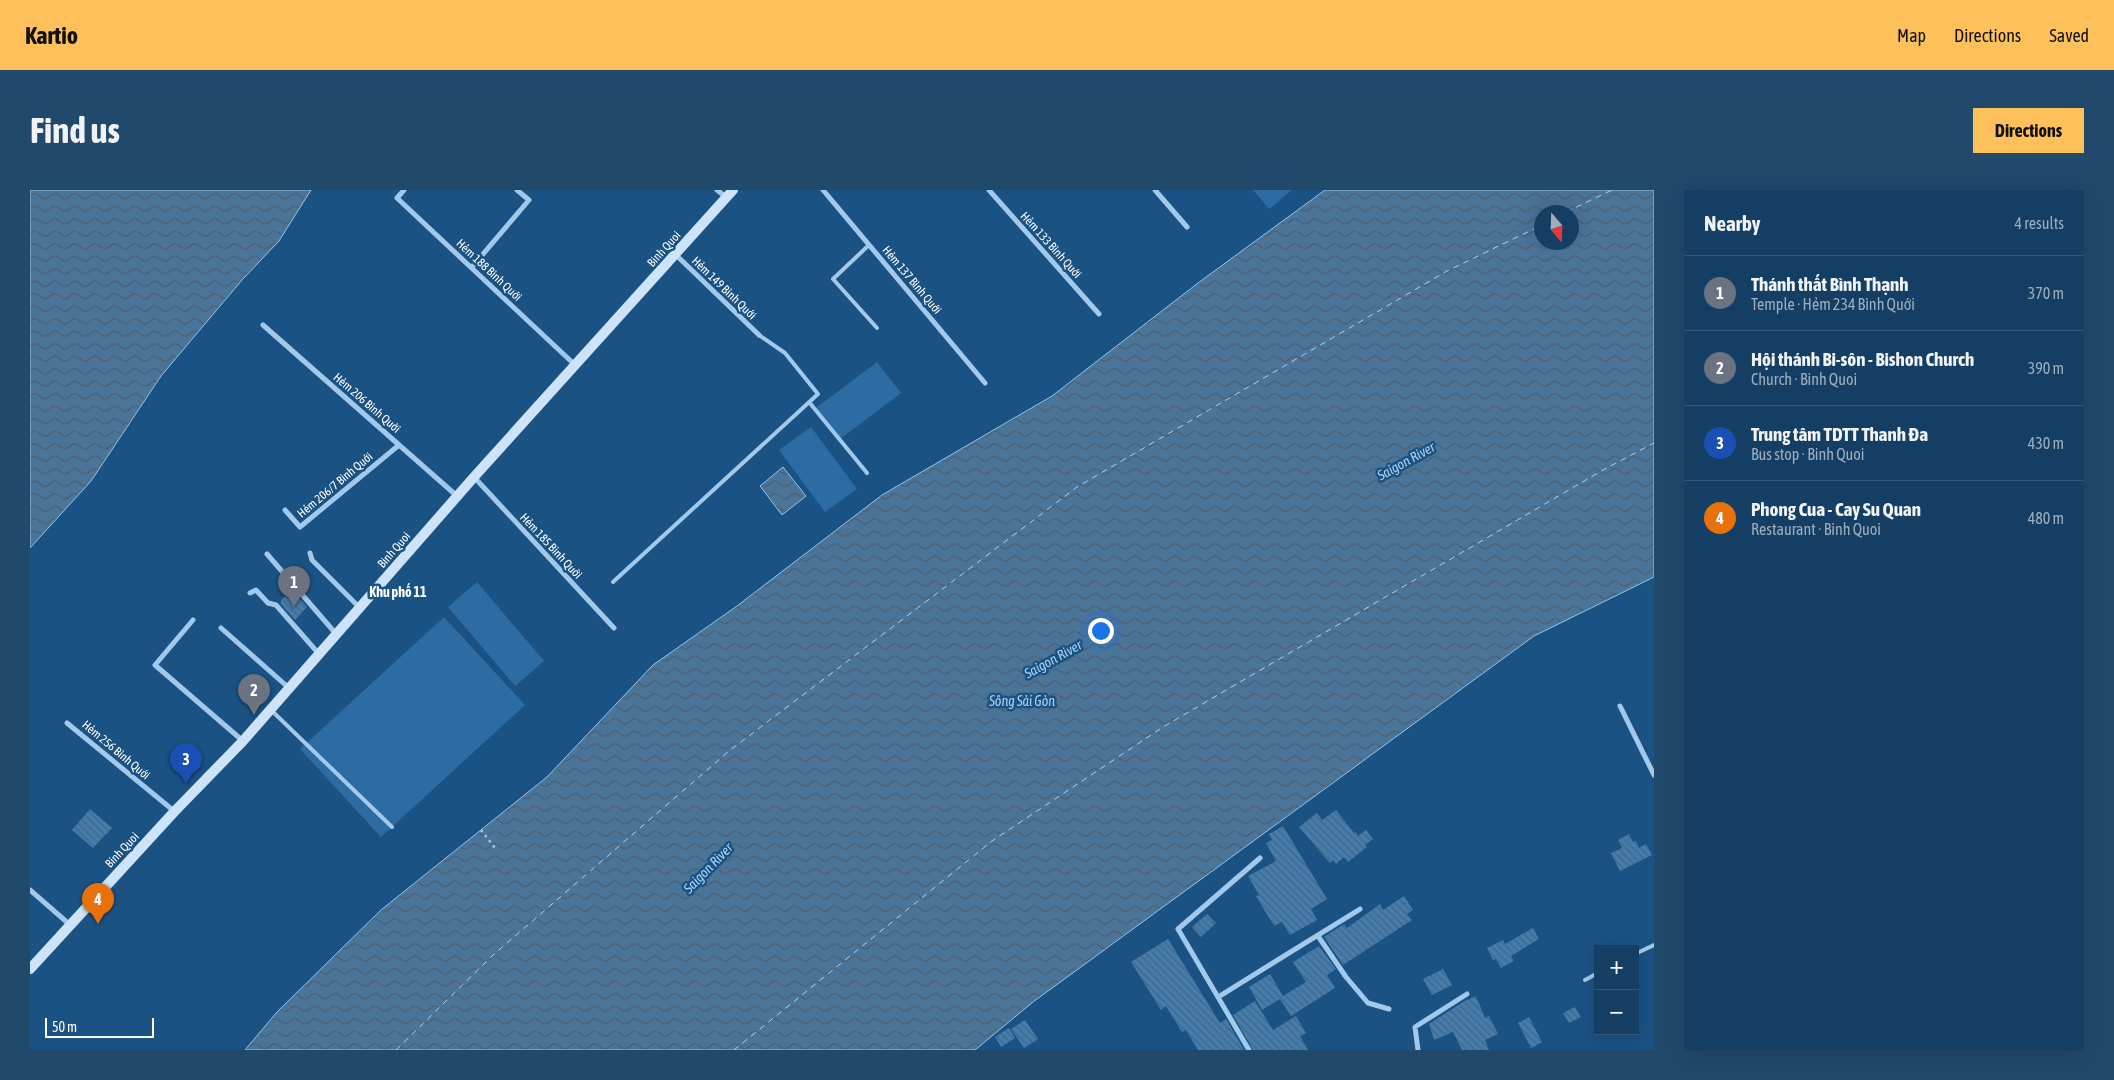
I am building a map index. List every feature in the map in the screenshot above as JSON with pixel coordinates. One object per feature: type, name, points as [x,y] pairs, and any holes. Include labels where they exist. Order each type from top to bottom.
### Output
[{"type":"main road","name":"Binh Quoi","points":[[30,969],[174,812],[271,710],[574,364],[730,194]]},
{"type":"street","name":"Hẻm 188 Bình Quới","points":[[404,190],[397,198],[574,364]]},
{"type":"street","points":[[472,267],[530,200],[517,190]]},
{"type":"street","points":[[718,190],[730,194]]},
{"type":"street","name":"Hẻm 137 Bình Quới","points":[[823,190],[985,383]]},
{"type":"street","name":"Hẻm 133 Bình Quới","points":[[989,190],[1098,314]]},
{"type":"street","points":[[1154,190],[1187,227]]},
{"type":"street","name":"Hẻm 149 Bình Quới","points":[[676,255],[759,335]]},
{"type":"street","name":"Hẻm 206 Bình Quới","points":[[263,325],[457,496]]},
{"type":"street","name":"Hẻm 206/7 Bình Quới","points":[[285,510],[300,527],[399,445]]},
{"type":"street","name":"Hẻm 185 Bình Quới","points":[[474,477],[614,628]]},
{"type":"street","points":[[310,553],[312,560],[360,609]]},
{"type":"street","points":[[267,554],[337,635]]},
{"type":"street","points":[[250,593],[256,590],[268,603],[276,605],[320,654]]},
{"type":"street","points":[[193,620],[155,665],[243,741]]},
{"type":"street","points":[[221,628],[290,688]]},
{"type":"street","points":[[1620,706],[1654,775]]},
{"type":"street","name":"Hẻm 256 Bình Quới","points":[[68,723],[174,812]]},
{"type":"street","points":[[1248,1050],[1178,929],[1260,858]]},
{"type":"street","points":[[30,890],[70,924]]},
{"type":"street","points":[[1218,997],[1360,909]]},
{"type":"street","points":[[1318,936],[1346,977],[1368,1003],[1389,1009]]},
{"type":"street","points":[[1418,1050],[1414,1027],[1467,994]]},
{"type":"lane","points":[[869,245],[833,278],[877,328]]},
{"type":"lane","points":[[613,582],[818,394],[785,353],[759,335]]},
{"type":"lane","points":[[809,402],[867,473]]},
{"type":"lane","points":[[271,710],[392,827]]},
{"type":"lane","points":[[1639,952],[1654,944]]},
{"type":"lane","points":[[1585,980],[1594,975]]},
{"type":"path","points":[[481,830],[495,848]]},
{"type":"shaded area","points":[[1253,190],[1292,190],[1269,209]]},
{"type":"shaded area","points":[[877,362],[901,393],[840,439],[816,408]]},
{"type":"shaded area","points":[[811,427],[857,489],[825,512],[779,450]]},
{"type":"shaded area","points":[[477,582],[544,661],[515,686],[448,607]]},
{"type":"shaded area","points":[[444,617],[525,705],[381,837],[300,749]]},
{"type":"water","points":[[30,190],[311,190],[279,241],[242,280],[161,376],[91,481],[30,548]]},
{"type":"water","name":"Sông Sài Gòn","points":[[1325,190],[1654,190],[1654,577],[1534,636],[1033,1002],[975,1050],[245,1050],[277,1012],[381,910],[547,777],[653,665],[737,606],[882,495],[1052,396],[1198,283]]},
{"type":"water","points":[[783,467],[806,496],[782,515],[760,486]]},
{"type":"building","points":[[287,594],[295,594],[307,607],[295,620],[281,604],[281,600]]},
{"type":"building","points":[[90,809],[112,828],[93,848],[72,830]]},
{"type":"building","points":[[1336,810],[1354,833],[1356,832],[1358,836],[1366,830],[1373,839],[1365,845],[1367,847],[1348,862],[1344,857],[1336,864],[1333,860],[1330,863],[1299,827],[1317,813],[1322,820]]},
{"type":"building","points":[[1283,826],[1327,899],[1311,909],[1317,920],[1290,935],[1282,922],[1274,926],[1256,896],[1259,895],[1248,876],[1276,861],[1266,843],[1272,840],[1269,834]]},
{"type":"building","points":[[1629,834],[1633,842],[1636,841],[1639,848],[1646,844],[1652,855],[1620,871],[1611,853],[1622,848],[1618,840]]},
{"type":"building","points":[[1404,896],[1413,910],[1407,914],[1412,920],[1343,965],[1324,937],[1344,924],[1347,928],[1380,904],[1383,910]]},
{"type":"building","points":[[1207,914],[1216,923],[1201,937],[1192,927]]},
{"type":"building","points":[[1533,928],[1539,939],[1511,956],[1514,961],[1501,968],[1496,959],[1493,960],[1487,948],[1503,940],[1505,944]]},
{"type":"building","points":[[1168,939],[1220,1023],[1226,1019],[1244,1050],[1198,1050],[1186,1030],[1182,1032],[1166,1006],[1161,1010],[1131,962]]},
{"type":"building","points":[[1319,946],[1336,969],[1327,975],[1335,988],[1291,1016],[1280,999],[1262,1010],[1249,987],[1270,974],[1283,996],[1306,982],[1293,962]]},
{"type":"building","points":[[1443,969],[1452,985],[1432,995],[1423,979]]},
{"type":"building","points":[[1476,996],[1485,1018],[1489,1016],[1498,1034],[1485,1040],[1489,1050],[1462,1050],[1453,1032],[1434,1040],[1429,1024]]},
{"type":"building","points":[[1255,1001],[1273,1030],[1296,1016],[1306,1033],[1300,1036],[1308,1050],[1253,1050],[1233,1015]]},
{"type":"building","points":[[1575,1007],[1581,1017],[1569,1023],[1563,1013]]},
{"type":"building","points":[[1529,1017],[1542,1042],[1531,1048],[1518,1023]]},
{"type":"building","points":[[1025,1020],[1038,1039],[1024,1048],[1011,1029]]},
{"type":"building","points":[[1009,1028],[1015,1038],[1001,1047],[995,1037]]},
{"type":"ferry route","points":[[1579,206],[1612,190]]},
{"type":"ferry route","points":[[396,1050],[492,956],[729,751],[1077,487],[1447,271],[1534,229]]},
{"type":"ferry route","points":[[734,1050],[992,841],[1163,727],[1603,470],[1654,443]]},
{"type":"place","name":"Thánh thất Bình Thạnh","points":[[294,607]]},
{"type":"place","name":"Hội thánh Bi-sôn - Bishon Church","points":[[254,715]]},
{"type":"place","name":"Trung tâm TDTT Thanh Đa","points":[[186,784]]},
{"type":"place","name":"Phong Cua - Cay Su Quan","points":[[98,924]]},
{"type":"district","name":"Khu phố 11","points":[[398,592]]},
{"type":"water label","name":"Saigon River","points":[[1406,461]]},
{"type":"water label","name":"Saigon River","points":[[1053,659]]},
{"type":"water label","name":"Saigon River","points":[[708,868]]}]
